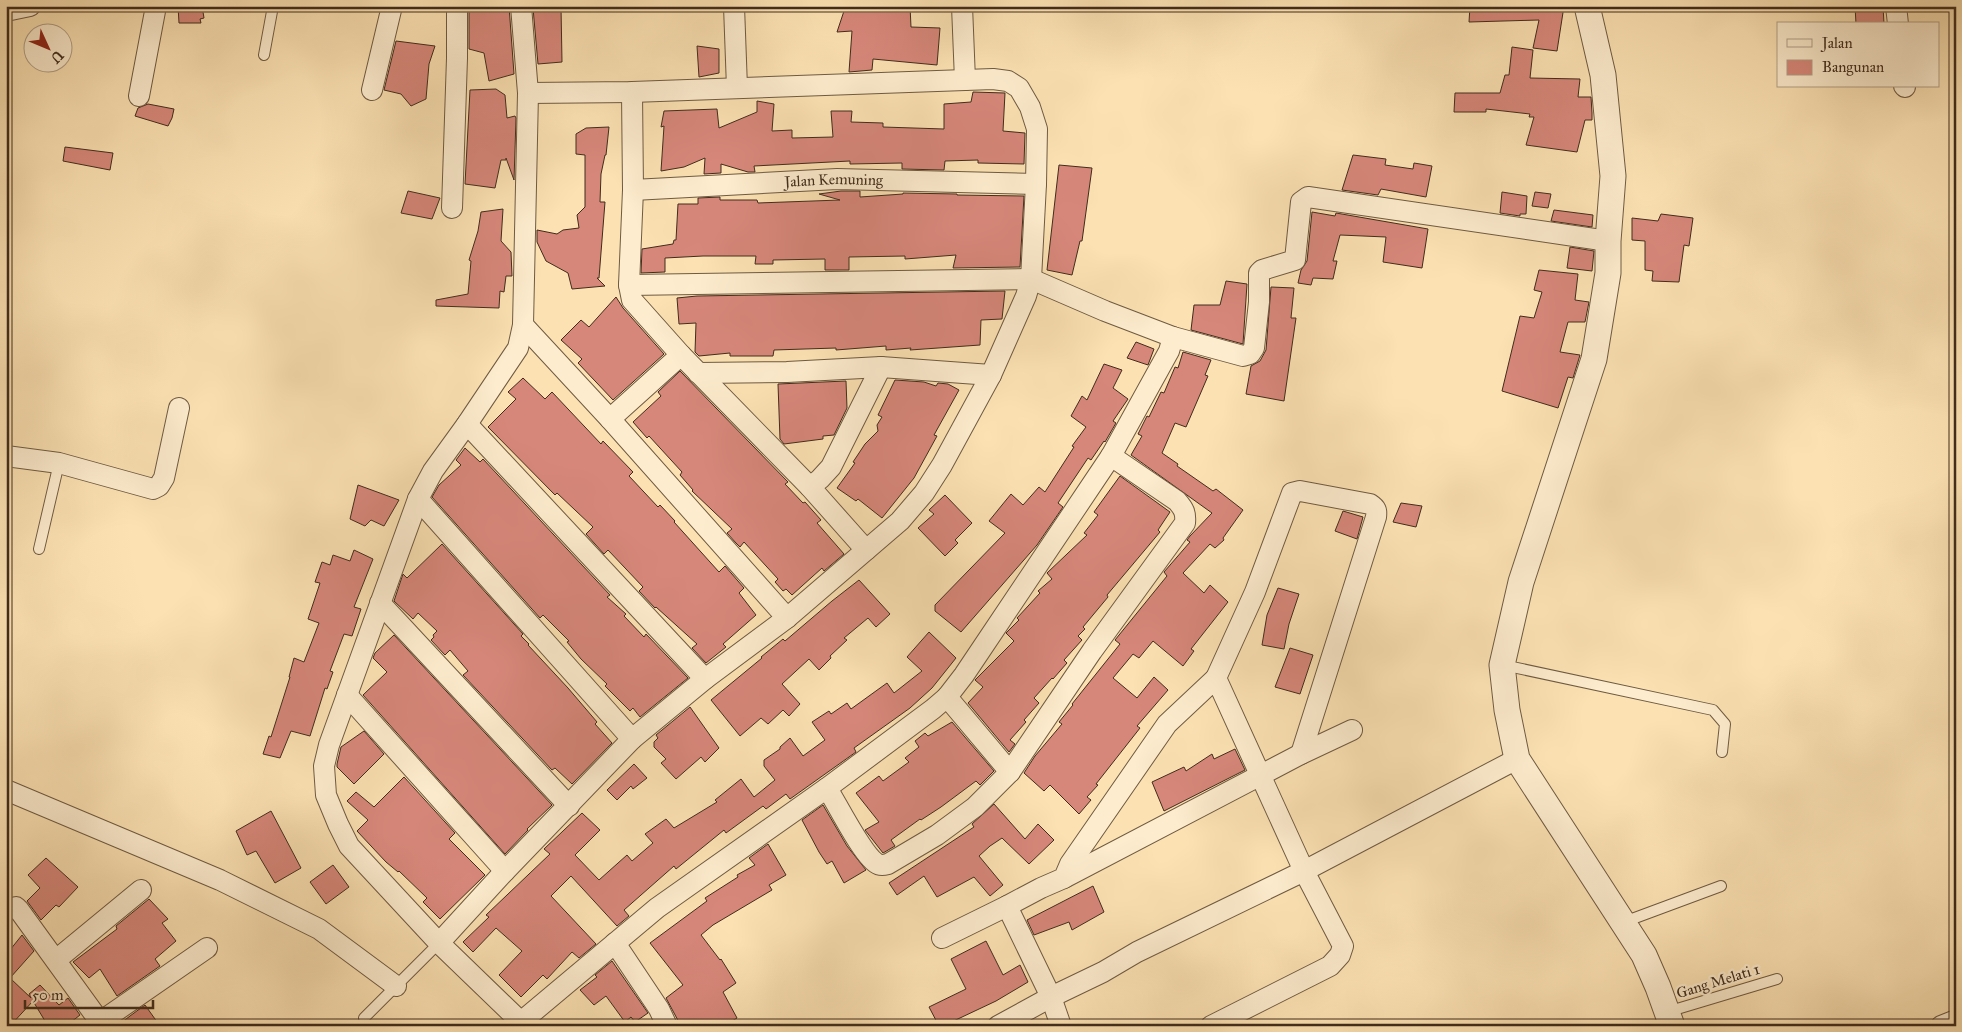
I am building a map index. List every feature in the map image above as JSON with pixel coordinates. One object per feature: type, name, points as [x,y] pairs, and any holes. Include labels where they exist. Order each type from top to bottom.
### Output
[{"type":"street","points":[[6,11],[30,6]]},
{"type":"street","points":[[139,96],[156,6]]},
{"type":"street","points":[[372,90],[392,6]]},
{"type":"street","points":[[452,208],[458,58],[457,6]]},
{"type":"street","points":[[521,6],[528,93],[523,325],[518,348],[433,472],[418,500],[329,745],[324,766],[326,795],[349,846],[439,943],[523,1024],[657,908],[827,788],[946,697],[964,674],[1111,456],[1169,351],[1173,337]]},
{"type":"street","points":[[734,6],[737,88]]},
{"type":"street","points":[[962,6],[965,80]]},
{"type":"street","points":[[1587,6],[1603,75],[1613,176],[1608,241],[1608,273],[1594,359],[1521,582],[1502,664],[1507,710],[1516,759],[1644,955],[1669,1019]]},
{"type":"street","points":[[1896,6],[1898,22]]},
{"type":"street","points":[[439,943],[505,871],[632,739],[705,679],[787,618],[900,521],[924,493],[942,465],[991,375],[1026,296],[1031,280],[1037,129],[1030,108],[1019,88],[1008,81],[994,79],[632,92],[528,93]]},
{"type":"street","points":[[632,92],[633,190],[629,285],[632,300],[681,355],[810,487],[866,550]]},
{"type":"street","name":"Jalan Kemuning","points":[[633,190],[837,179],[1036,184]]},
{"type":"street","points":[[629,285],[1031,280],[1173,337],[1243,356],[1250,354],[1254,348],[1259,302],[1258,273],[1262,270],[1295,260],[1301,202],[1308,198],[1608,241]]},
{"type":"street","points":[[523,325],[610,419],[787,618]]},
{"type":"street","points":[[610,419],[681,355]]},
{"type":"street","points":[[698,372],[787,372],[882,367],[991,375]]},
{"type":"street","points":[[810,487],[831,467],[882,367]]},
{"type":"street","points":[[6,456],[59,463],[152,489],[159,486],[164,478],[179,408]]},
{"type":"street","points":[[467,424],[705,679]]},
{"type":"street","points":[[827,788],[862,846],[876,863],[882,866],[937,834],[975,807],[1010,772],[1092,651],[1185,523],[1186,514],[1183,507],[1177,501],[1111,456]]},
{"type":"street","points":[[1064,878],[1070,864],[1167,724],[1216,678],[1255,592],[1289,496],[1300,491],[1370,504],[1377,510],[1301,754]]},
{"type":"street","points":[[418,500],[632,739]]},
{"type":"street","points":[[380,603],[569,806]]},
{"type":"street","points":[[1211,1026],[1330,966],[1340,954],[1343,944],[1304,871],[1262,775],[1216,678]]},
{"type":"street","points":[[347,695],[505,871]]},
{"type":"street","points":[[946,697],[1010,772]]},
{"type":"street","points":[[942,938],[1064,878],[1301,754],[1352,730]]},
{"type":"street","points":[[998,1026],[1051,997],[1104,972],[1137,952],[1304,871],[1516,759]]},
{"type":"street","points":[[6,790],[220,880],[310,924],[396,986]]},
{"type":"street","points":[[56,960],[141,890]]},
{"type":"street","points":[[1007,906],[1051,997],[1061,1026]]},
{"type":"street","points":[[6,910],[16,907],[20,910],[101,1024],[207,948]]},
{"type":"street","points":[[615,943],[659,1009],[667,1026]]},
{"type":"street","points":[[1941,1026],[1956,1020]]},
{"type":"lane","points":[[264,55],[273,6]]},
{"type":"lane","points":[[39,549],[59,463]]},
{"type":"lane","points":[[1502,664],[1713,710],[1725,724],[1722,752]]},
{"type":"lane","points":[[1623,922],[1721,886]]},
{"type":"lane","points":[[364,1018],[439,943]]},
{"type":"lane","name":"Gang Melati 1","points":[[1669,1019],[1777,979]]},
{"type":"building","points":[[178,6],[202,6],[204,18],[200,19],[201,23],[179,23]]},
{"type":"building","points":[[469,6],[509,6],[514,74],[489,81],[484,53],[469,49]]},
{"type":"building","points":[[910,6],[911,27],[940,28],[937,65],[873,59],[872,70],[849,72],[852,31],[837,32],[845,8]]},
{"type":"building","points":[[1470,6],[1564,6],[1557,51],[1533,48],[1539,20],[1469,22]]},
{"type":"building","points":[[1855,6],[1883,6],[1884,22],[1856,22]]},
{"type":"building","points":[[561,7],[562,62],[538,64],[533,8]]},
{"type":"building","points":[[396,41],[435,46],[429,64],[426,99],[411,106],[401,94],[384,90]]},
{"type":"building","points":[[697,46],[719,49],[719,73],[699,77]]},
{"type":"building","points":[[1512,47],[1533,50],[1530,78],[1580,79],[1578,97],[1591,97],[1592,120],[1585,120],[1577,152],[1526,145],[1534,117],[1529,117],[1530,114],[1486,109],[1486,112],[1454,112],[1455,93],[1500,93],[1505,75],[1509,75]]},
{"type":"building","points":[[496,89],[505,95],[507,118],[515,116],[516,118],[514,180],[506,158],[506,160],[501,160],[495,188],[465,184],[470,90]]},
{"type":"building","points":[[973,92],[1005,93],[1003,131],[1025,133],[1024,164],[978,163],[978,160],[945,161],[944,170],[902,169],[902,163],[850,164],[850,161],[754,166],[755,172],[748,172],[721,164],[721,173],[704,174],[705,158],[684,167],[661,171],[664,126],[661,127],[664,111],[717,109],[719,128],[757,112],[757,101],[774,104],[772,131],[792,130],[792,138],[833,137],[831,111],[852,111],[851,122],[883,123],[883,127],[944,129],[944,104],[971,102]]},
{"type":"building","points":[[148,104],[174,109],[168,126],[135,116],[138,108]]},
{"type":"building","points":[[609,127],[606,155],[601,174],[600,202],[605,202],[599,278],[597,278],[605,286],[572,289],[568,273],[546,261],[537,242],[537,230],[557,234],[563,230],[579,228],[577,215],[585,207],[585,155],[576,154],[576,134],[586,128]]},
{"type":"building","points":[[65,147],[113,153],[110,170],[63,161]]},
{"type":"building","points":[[1353,155],[1386,159],[1385,165],[1413,169],[1414,163],[1432,166],[1426,197],[1381,189],[1378,195],[1342,190]]},
{"type":"building","points":[[1059,165],[1092,168],[1082,241],[1080,241],[1072,275],[1047,270]]},
{"type":"building","points":[[408,191],[440,198],[432,219],[401,213]]},
{"type":"building","points":[[860,191],[860,197],[903,193],[1024,196],[1020,267],[953,268],[956,255],[905,259],[905,256],[849,257],[849,270],[825,270],[825,259],[773,260],[773,264],[755,264],[756,256],[703,256],[665,258],[665,272],[641,273],[642,249],[673,244],[674,240],[676,240],[678,204],[698,204],[698,198],[720,197],[720,200],[757,200],[758,203],[840,200],[819,194]]},
{"type":"building","points":[[1502,192],[1527,196],[1526,214],[1520,214],[1520,216],[1500,213]]},
{"type":"building","points":[[1535,192],[1551,194],[1548,208],[1532,206]]},
{"type":"building","points":[[503,209],[501,241],[511,252],[512,276],[506,276],[504,292],[500,291],[499,308],[436,306],[436,300],[468,294],[471,261],[469,260],[478,231],[481,212]]},
{"type":"building","points":[[1554,210],[1593,215],[1592,227],[1551,221]]},
{"type":"building","points":[[1312,212],[1335,216],[1336,213],[1428,229],[1422,268],[1383,262],[1386,237],[1340,235],[1333,261],[1337,261],[1333,279],[1313,278],[1311,285],[1298,283],[1301,270],[1307,261]]},
{"type":"building","points":[[1661,214],[1693,218],[1689,246],[1684,245],[1679,282],[1652,281],[1653,271],[1645,270],[1645,241],[1632,240],[1632,218],[1658,221]]},
{"type":"building","points":[[1570,247],[1594,251],[1592,271],[1567,268]]},
{"type":"building","points":[[1539,270],[1578,274],[1575,300],[1589,302],[1585,322],[1568,322],[1560,352],[1580,355],[1573,378],[1568,377],[1558,408],[1502,391],[1520,316],[1534,318],[1542,292],[1534,290]]},
{"type":"building","points":[[1226,281],[1247,284],[1243,344],[1191,330],[1194,305],[1220,305]]},
{"type":"building","points":[[1271,287],[1294,288],[1291,318],[1296,318],[1284,401],[1246,394],[1251,366],[1260,361],[1266,350]]},
{"type":"building","points":[[1005,291],[1002,319],[981,320],[980,345],[910,350],[911,348],[886,350],[886,346],[836,350],[836,348],[774,350],[773,356],[730,356],[730,353],[699,356],[695,352],[696,323],[679,324],[677,298],[697,296]]},
{"type":"building","points":[[616,297],[623,308],[664,354],[613,400],[578,363],[582,359],[561,340],[581,320],[589,327]]},
{"type":"building","points":[[1136,342],[1154,349],[1148,365],[1127,358]]},
{"type":"building","points":[[1183,352],[1211,360],[1205,375],[1208,376],[1186,427],[1175,423],[1162,453],[1178,464],[1177,466],[1213,491],[1216,489],[1243,510],[1223,538],[1224,540],[1215,548],[1210,544],[1183,573],[1204,593],[1210,585],[1228,602],[1191,649],[1194,651],[1183,666],[1153,641],[1139,658],[1133,654],[1113,678],[1137,698],[1154,677],[1168,690],[1137,726],[1140,728],[1096,784],[1098,785],[1087,797],[1091,800],[1079,814],[1050,785],[1044,791],[1024,773],[1035,756],[1062,724],[1059,722],[1072,704],[1120,644],[1115,640],[1167,576],[1164,572],[1190,542],[1187,540],[1212,513],[1131,455],[1142,436],[1138,434],[1147,416],[1149,417],[1161,392],[1164,393],[1175,367],[1178,368]]},
{"type":"building","points":[[1104,364],[1122,370],[1113,388],[1128,399],[1113,421],[1116,423],[1105,442],[1091,460],[1088,458],[1058,503],[1063,507],[1037,545],[961,632],[935,611],[935,605],[1005,533],[989,521],[1011,494],[1023,505],[1039,487],[1045,492],[1074,447],[1072,446],[1086,427],[1071,416],[1082,396],[1087,400]]},
{"type":"building","points":[[680,371],[788,482],[785,484],[821,520],[817,523],[844,554],[824,571],[822,568],[792,595],[786,589],[783,591],[775,582],[778,579],[744,542],[740,547],[736,543],[727,533],[732,529],[692,491],[680,475],[682,472],[649,436],[647,438],[633,422],[661,396],[658,392]]},
{"type":"building","points":[[523,378],[545,399],[552,392],[601,444],[603,441],[633,472],[629,476],[658,507],[660,505],[675,521],[719,572],[725,566],[744,588],[739,593],[756,615],[723,644],[726,647],[706,663],[692,648],[697,644],[655,608],[639,591],[643,587],[608,550],[604,554],[586,534],[593,527],[557,493],[555,495],[488,427],[516,399],[508,392]]},
{"type":"building","points":[[895,380],[924,382],[936,386],[938,383],[948,384],[959,390],[934,435],[937,436],[914,478],[882,518],[858,499],[856,501],[837,488],[855,463],[853,462],[865,444],[878,431],[877,425],[882,417],[878,415]]},
{"type":"building","points":[[846,381],[847,408],[834,435],[823,436],[823,439],[784,444],[780,439],[778,384]]},
{"type":"building","points":[[465,448],[480,462],[483,459],[610,595],[607,597],[626,614],[624,616],[644,637],[646,634],[688,678],[640,717],[633,708],[630,711],[605,686],[607,684],[581,659],[567,642],[569,641],[543,615],[540,618],[432,497],[439,485],[461,465],[456,460]]},
{"type":"building","points":[[1120,476],[1170,512],[1158,530],[1160,532],[1107,595],[1108,597],[1083,627],[1085,629],[1078,636],[1082,640],[1064,660],[1067,663],[1034,698],[1039,703],[1010,740],[1015,744],[1009,752],[968,703],[983,687],[975,680],[1014,641],[1006,633],[1040,593],[1038,591],[1052,579],[1047,573],[1087,535],[1084,533],[1098,515],[1094,512]]},
{"type":"building","points":[[358,485],[399,500],[384,526],[371,520],[365,526],[350,519]]},
{"type":"building","points":[[945,495],[972,523],[955,540],[958,543],[945,556],[918,528],[934,514],[929,510]]},
{"type":"building","points":[[1401,503],[1422,506],[1416,527],[1393,522]]},
{"type":"building","points":[[1343,511],[1363,517],[1357,539],[1335,531]]},
{"type":"building","points":[[442,544],[523,634],[521,636],[528,645],[568,688],[612,743],[572,784],[555,768],[552,770],[463,675],[468,671],[450,650],[445,655],[431,640],[437,631],[418,613],[413,619],[394,601],[403,574],[407,578]]},
{"type":"building","points":[[354,550],[373,559],[354,607],[361,609],[352,636],[344,634],[330,671],[333,672],[327,689],[325,688],[310,736],[291,731],[280,758],[263,754],[269,736],[271,737],[294,658],[304,662],[319,623],[308,619],[320,583],[315,582],[322,562],[330,565],[333,555],[350,561]]},
{"type":"building","points":[[859,580],[890,614],[876,627],[868,618],[844,638],[847,640],[830,656],[831,658],[819,670],[809,659],[782,684],[800,704],[789,716],[783,710],[768,724],[761,718],[740,736],[711,700],[783,639],[785,641]]},
{"type":"building","points":[[1278,588],[1299,594],[1289,624],[1284,649],[1262,645],[1267,615]]},
{"type":"building","points":[[929,632],[956,658],[932,688],[910,708],[854,748],[856,752],[790,799],[786,794],[766,809],[763,806],[726,833],[724,830],[676,869],[674,866],[624,910],[629,916],[617,926],[571,876],[551,896],[596,944],[579,958],[572,952],[547,979],[543,975],[521,997],[499,975],[522,951],[496,928],[473,952],[463,942],[489,917],[486,915],[550,854],[544,849],[582,813],[600,830],[575,855],[599,880],[627,855],[632,861],[653,843],[645,834],[666,819],[674,828],[717,802],[715,800],[741,779],[754,797],[775,780],[764,766],[764,760],[780,749],[790,738],[803,756],[825,740],[812,722],[829,711],[831,714],[847,703],[851,709],[887,683],[894,693],[922,671],[907,657]]},
{"type":"building","points":[[394,635],[552,805],[505,854],[363,695],[387,672],[373,658],[375,653]]},
{"type":"building","points":[[1290,648],[1313,655],[1300,694],[1275,687]]},
{"type":"building","points":[[690,707],[719,748],[705,762],[701,757],[676,779],[661,763],[666,759],[654,747],[654,742],[658,738],[656,735]]},
{"type":"building","points":[[952,722],[994,771],[980,785],[976,781],[891,840],[895,846],[883,853],[865,830],[879,822],[856,793],[879,776],[883,781],[909,762],[905,758],[919,747],[915,741],[925,733],[928,736]]},
{"type":"building","points":[[364,731],[384,754],[354,784],[337,767],[337,764],[341,747]]},
{"type":"building","points":[[1235,749],[1245,770],[1164,811],[1152,782],[1184,767],[1186,771],[1212,754],[1214,759]]},
{"type":"building","points":[[634,764],[647,778],[633,789],[631,786],[617,800],[607,790]]},
{"type":"building","points":[[404,777],[455,833],[449,839],[485,875],[440,919],[423,902],[427,898],[399,871],[386,862],[357,831],[368,820],[347,801],[356,792],[374,807]]},
{"type":"building","points":[[994,804],[1025,839],[1038,824],[1054,840],[1029,864],[1002,838],[990,846],[979,856],[1003,885],[990,896],[974,877],[937,897],[924,876],[897,895],[889,883],[974,827],[972,824]]},
{"type":"building","points":[[823,805],[847,846],[866,870],[844,883],[832,861],[827,864],[819,852],[802,820]]},
{"type":"building","points":[[271,811],[301,868],[275,883],[256,851],[247,855],[236,831]]},
{"type":"building","points":[[768,844],[786,875],[769,885],[772,890],[713,925],[701,935],[721,959],[736,983],[723,992],[737,1018],[724,1026],[681,1026],[666,998],[683,985],[650,943],[707,901],[705,898],[738,877],[737,875],[755,865],[749,858]]},
{"type":"building","points":[[46,858],[78,887],[59,907],[56,905],[41,920],[27,901],[40,888],[28,875]]},
{"type":"building","points":[[333,865],[349,887],[326,904],[310,882]]},
{"type":"building","points":[[1093,886],[1104,912],[1072,930],[1069,922],[1034,935],[1027,920]]},
{"type":"building","points":[[149,899],[168,919],[162,923],[176,941],[155,959],[160,966],[117,996],[100,969],[89,978],[73,962],[117,929],[116,926]]},
{"type":"building","points":[[22,935],[34,951],[10,978],[31,998],[29,994],[40,985],[59,1005],[68,998],[80,1015],[66,1026],[48,1026],[33,1001],[10,1026],[6,1026],[6,955]]},
{"type":"building","points":[[986,941],[1003,975],[1020,965],[1028,982],[996,1001],[943,1026],[939,1026],[929,1007],[966,989],[951,959]]},
{"type":"building","points":[[612,961],[648,1013],[635,1022],[631,1017],[625,1022],[606,996],[594,1005],[580,990],[597,977],[595,975]]},
{"type":"building","points":[[145,1005],[160,1026],[117,1026],[130,1016]]}]
